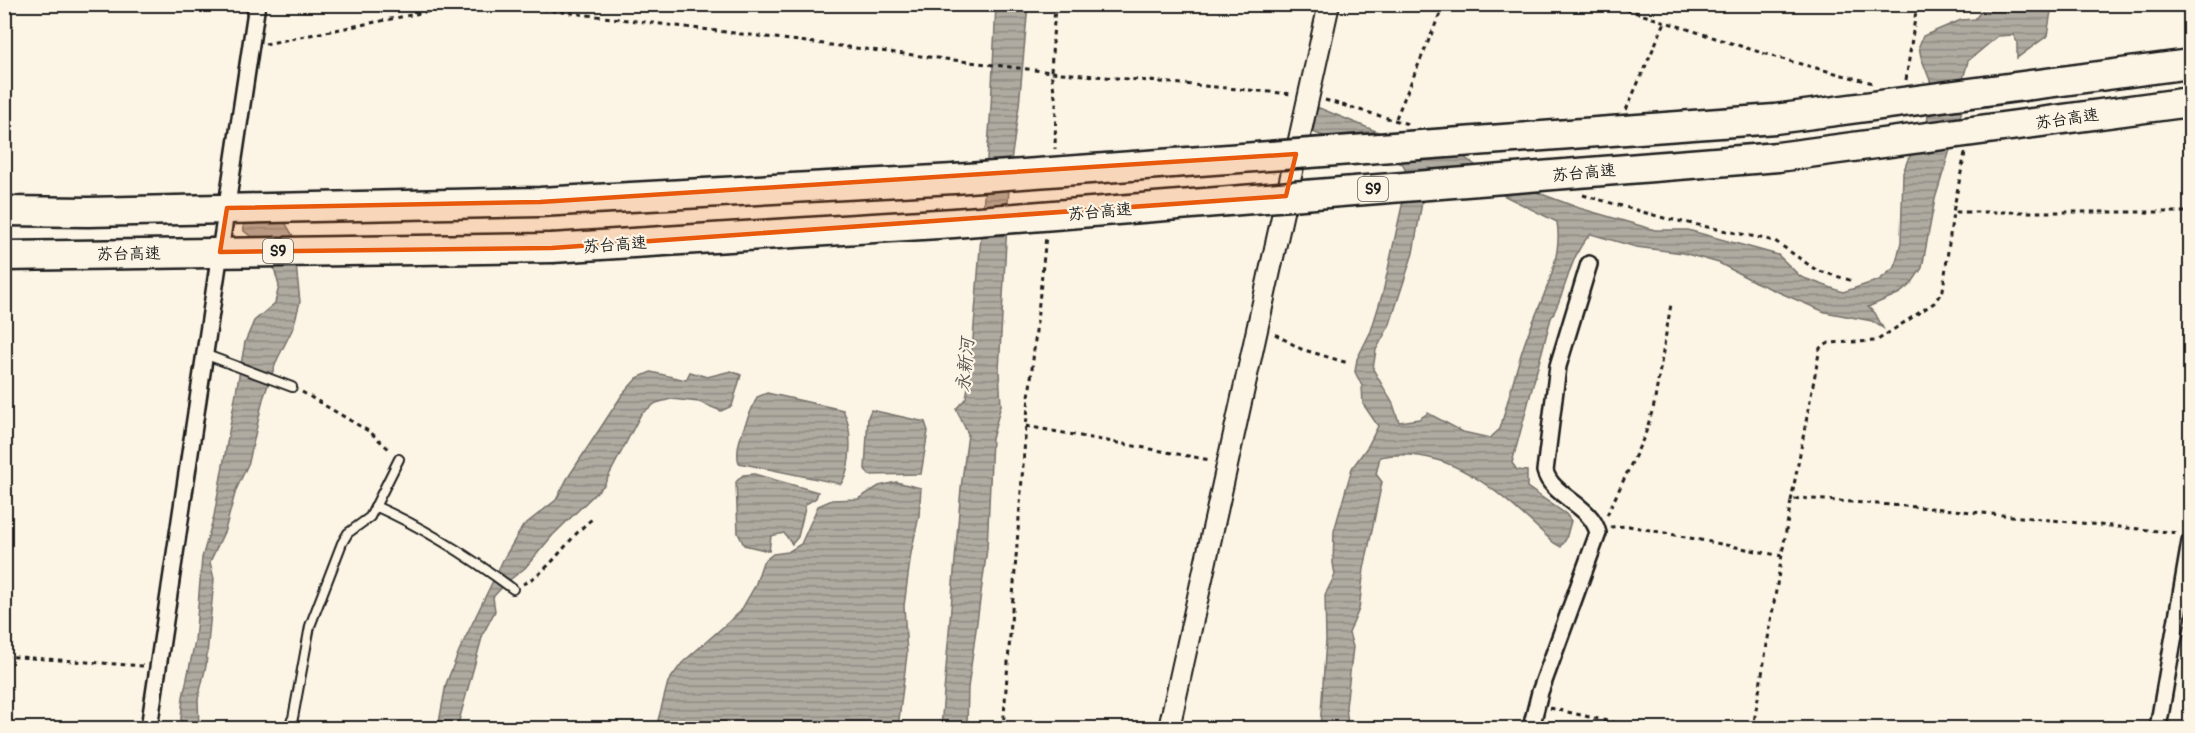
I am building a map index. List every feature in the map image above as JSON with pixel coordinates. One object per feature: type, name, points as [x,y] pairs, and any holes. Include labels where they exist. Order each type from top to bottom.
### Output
[{"type":"highway","points":[[4,211],[88,212],[540,202],[966,178],[1775,119],[2190,64]]},
{"type":"highway","name":"苏台高速","points":[[4,256],[552,248],[954,223],[1778,157],[2190,102]]},
{"type":"highway","points":[[4,194],[88,212]]},
{"type":"street","points":[[149,729],[256,4]]},
{"type":"street","points":[[1169,729],[1329,4]]},
{"type":"street","points":[[1531,729],[1598,533],[1596,524],[1587,513],[1548,481],[1545,471],[1558,366],[1589,264]]},
{"type":"street","points":[[2158,729],[2185,538]]},
{"type":"lane","points":[[204,354],[292,387]]},
{"type":"lane","points":[[287,729],[293,718],[310,626],[342,543],[348,533],[370,517],[399,459]]},
{"type":"lane","points":[[375,506],[410,522],[487,569],[513,589]]},
{"type":"path","points":[[251,47],[466,4]]},
{"type":"path","points":[[498,4],[1052,72],[1309,96]]},
{"type":"path","points":[[1055,4],[1052,72],[1057,129],[1055,153]]},
{"type":"path","points":[[1396,118],[1444,4]]},
{"type":"path","points":[[1610,4],[1778,58],[1882,85]]},
{"type":"path","points":[[1622,9],[1625,4]]},
{"type":"path","points":[[1905,91],[1917,4]]},
{"type":"path","points":[[1754,729],[1791,501],[1820,348],[1829,343],[1876,341],[1934,303],[1943,290],[1953,212],[1966,147]]},
{"type":"path","points":[[1953,212],[2190,212]]},
{"type":"path","points":[[1003,729],[1026,426],[1047,224]]},
{"type":"path","points":[[1598,533],[1645,435],[1654,405],[1671,304]]},
{"type":"path","points":[[1257,328],[1278,335],[1301,349],[1347,363]]},
{"type":"path","points":[[292,387],[370,432],[399,459]]},
{"type":"path","points":[[1026,426],[1227,463]]},
{"type":"path","points":[[1791,501],[1799,498],[1943,509],[2185,538]]},
{"type":"path","points":[[513,589],[537,578],[560,554],[578,529],[595,516]]},
{"type":"path","points":[[1598,533],[1613,526],[1629,526],[1782,556]]},
{"type":"path","points":[[4,656],[158,667]]},
{"type":"path","points":[[1537,706],[1564,709],[1638,729]]},
{"type":"highlighted area","points":[[1296,154],[1286,196],[552,248],[220,252],[227,208],[540,202]]},
{"type":"shaded area","points":[[996,5],[1028,5],[1019,106],[1010,168],[999,371],[1001,405],[992,439],[987,549],[968,688],[967,728],[941,728],[961,488],[968,434],[956,409],[966,398],[970,377],[991,107]]},
{"type":"shaded area","points":[[1986,5],[2052,5],[2047,36],[2017,58],[2017,42],[2013,35],[1998,36],[1968,61],[1963,79],[1966,97],[1935,199],[1922,268],[1911,284],[1900,293],[1868,307],[1875,313],[1883,328],[1872,321],[1825,312],[1755,282],[1719,263],[1683,253],[1636,247],[1591,234],[1578,252],[1551,318],[1512,463],[1517,470],[1527,471],[1527,487],[1566,514],[1571,521],[1566,539],[1561,547],[1554,543],[1496,492],[1454,466],[1431,458],[1406,455],[1380,457],[1376,474],[1382,482],[1364,569],[1359,609],[1349,633],[1353,647],[1346,707],[1348,725],[1347,728],[1320,728],[1326,640],[1325,595],[1335,575],[1334,531],[1352,468],[1368,446],[1378,426],[1363,404],[1362,386],[1355,372],[1357,359],[1371,331],[1383,292],[1408,178],[1403,164],[1369,154],[1313,132],[1317,107],[1378,132],[1406,147],[1449,158],[1461,155],[1488,174],[1579,208],[1655,230],[1688,230],[1778,255],[1801,277],[1843,292],[1879,280],[1895,267],[1901,242],[1903,173],[1908,159],[1921,143],[1927,125],[1931,83],[1919,46],[1923,36],[1961,20],[1975,19]],"holes":[[[1428,168],[1476,178],[1501,194],[1557,222],[1558,237],[1553,269],[1524,345],[1500,429],[1490,438],[1463,432],[1428,413],[1419,419],[1399,422],[1393,404],[1373,369],[1376,350],[1390,324],[1413,253]]]},
{"type":"shaded area","points":[[270,214],[286,224],[293,236],[300,302],[293,328],[277,360],[263,399],[249,462],[236,490],[225,530],[210,562],[214,579],[206,666],[198,699],[199,728],[180,728],[183,697],[195,641],[202,558],[214,516],[245,342],[254,321],[275,303],[279,286],[273,264],[262,245],[244,231],[243,221]]},
{"type":"shaded area","points":[[731,371],[741,375],[732,406],[721,411],[699,402],[671,399],[656,403],[641,414],[604,485],[553,535],[525,568],[493,597],[495,611],[483,634],[457,728],[438,728],[446,684],[459,651],[504,558],[523,526],[556,500],[567,479],[622,395],[637,378],[651,372],[686,380],[690,372],[707,377]]},
{"type":"shaded area","points":[[767,393],[843,410],[850,437],[850,447],[845,477],[841,484],[739,463],[738,447],[747,421],[757,397]]},
{"type":"shaded area","points":[[871,410],[925,422],[928,431],[921,474],[869,475],[865,469],[868,417]]},
{"type":"shaded area","points":[[754,474],[818,492],[816,498],[806,504],[798,537],[792,544],[784,533],[771,536],[769,551],[744,545],[738,533],[736,482],[743,475]]},
{"type":"shaded area","points":[[896,482],[921,488],[919,516],[911,553],[904,606],[907,654],[898,728],[656,728],[668,682],[682,663],[740,612],[755,586],[763,562],[773,554],[788,552],[801,544],[818,506],[832,500],[858,499],[879,486]]},
{"type":"water label","name":"永新河","points":[[965,365]]}]
